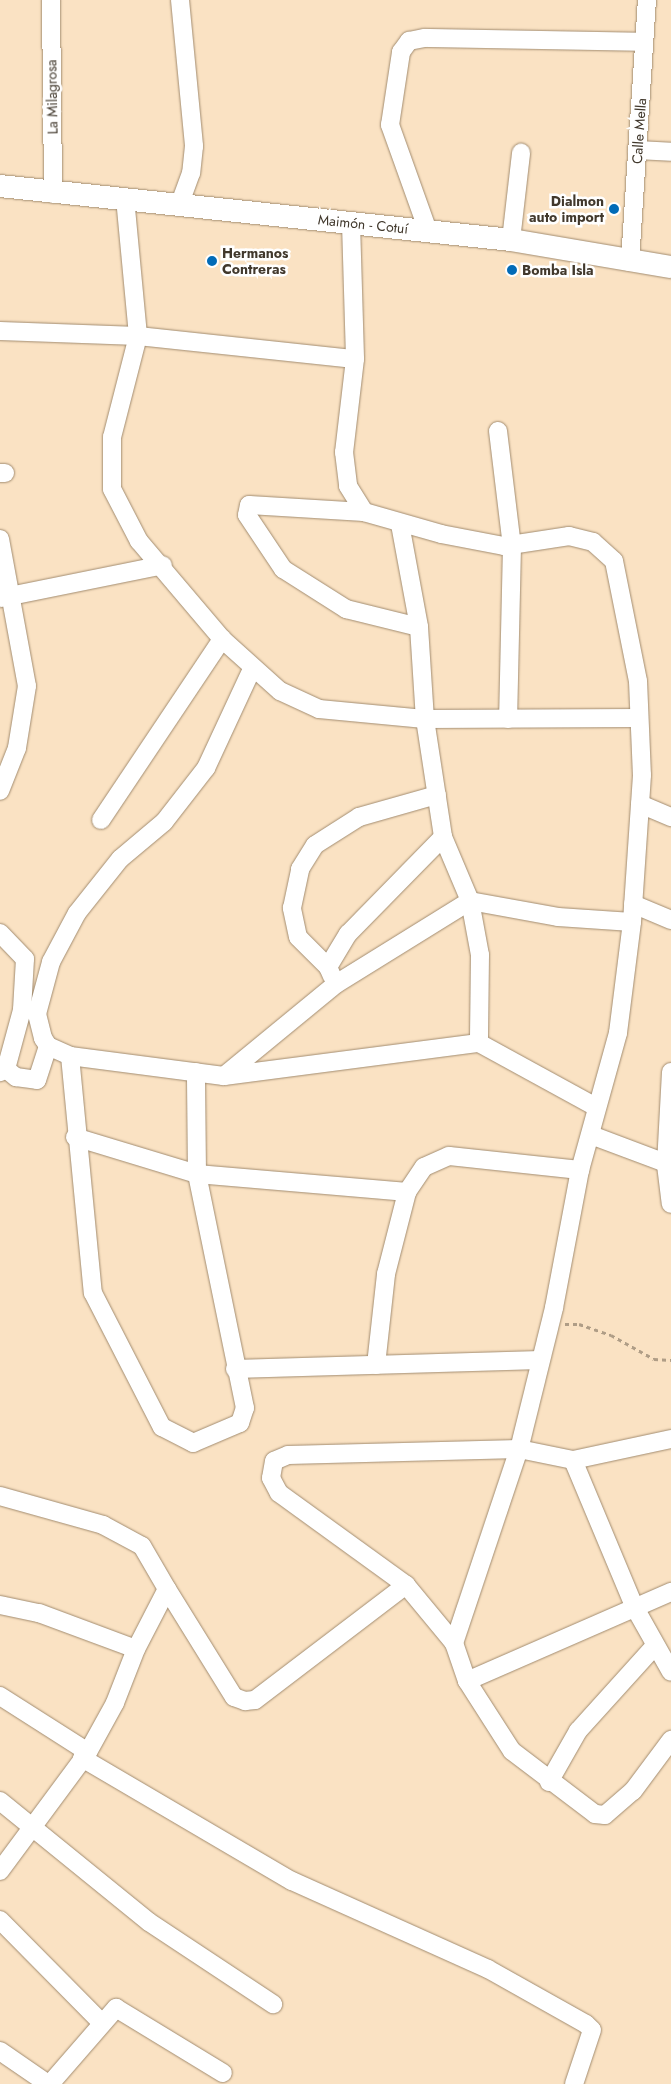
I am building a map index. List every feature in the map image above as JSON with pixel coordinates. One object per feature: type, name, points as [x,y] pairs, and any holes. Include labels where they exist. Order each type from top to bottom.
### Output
[{"type":"main road","name":"Maimón - Cotuí","points":[[0,186],[53,194],[124,198],[511,240],[630,262],[671,267]]},
{"type":"street","name":"La Milagrosa","points":[[50,0],[53,194]]},
{"type":"street","points":[[180,0],[194,146],[191,173],[180,204]]},
{"type":"street","name":"Calle Mella","points":[[630,262],[647,0]]},
{"type":"street","points":[[428,231],[390,125],[401,52],[410,41],[425,38],[644,42]]},
{"type":"street","points":[[637,150],[671,152]]},
{"type":"street","points":[[511,240],[520,153]]},
{"type":"street","points":[[124,198],[138,336],[112,438],[112,489],[139,541],[163,565],[222,639],[252,669],[280,691],[319,709],[425,719],[638,718]]},
{"type":"street","points":[[351,223],[355,359],[344,452],[348,486],[364,512]]},
{"type":"street","points":[[0,332],[138,336],[355,359]]},
{"type":"street","points":[[498,431],[512,546],[508,719]]},
{"type":"street","points":[[419,627],[346,609],[283,569],[247,515],[249,505],[364,512],[400,524],[473,541],[512,546],[569,536],[593,542],[614,561],[638,681],[640,804],[632,922],[618,1033],[580,1170],[549,1329],[519,1449],[454,1643]]},
{"type":"street","points":[[400,524],[419,627],[425,719],[444,837],[470,901],[480,955],[479,1043]]},
{"type":"street","points":[[0,539],[6,597],[27,686],[17,748],[0,791]]},
{"type":"street","points":[[6,597],[163,565]]},
{"type":"street","points":[[100,820],[222,639]]},
{"type":"street","points":[[0,933],[25,959],[22,1010],[3,1070],[16,1077],[37,1080],[48,1046],[37,1014],[51,962],[77,913],[120,859],[164,822],[206,768],[252,669]]},
{"type":"street","points":[[336,984],[328,967],[298,937],[292,908],[300,869],[316,845],[359,818],[437,795]]},
{"type":"street","points":[[640,804],[671,817]]},
{"type":"street","points":[[328,967],[348,934],[444,837]]},
{"type":"street","points":[[224,1076],[336,984],[470,901],[558,917],[632,922]]},
{"type":"street","points":[[633,904],[671,920]]},
{"type":"street","points":[[48,1046],[70,1056],[224,1076],[479,1043],[596,1107]]},
{"type":"street","points":[[70,1056],[75,1137],[93,1293],[162,1427],[193,1443],[240,1423],[245,1408],[235,1369],[197,1174],[196,1072]]},
{"type":"street","points":[[671,1072],[669,1165],[671,1204]]},
{"type":"street","points":[[591,1135],[669,1165]]},
{"type":"street","points":[[75,1137],[197,1174],[406,1192]]},
{"type":"street","points":[[376,1365],[386,1274],[406,1192],[424,1167],[449,1156],[580,1170]]},
{"type":"street","points":[[235,1369],[540,1360]]},
{"type":"street","points":[[671,1439],[573,1460],[519,1449],[288,1455],[274,1461],[271,1478],[279,1493],[406,1585],[454,1643],[467,1681],[512,1751],[549,1782],[595,1814],[605,1815],[633,1791],[671,1740]]},
{"type":"street","points":[[573,1460],[634,1608],[654,1647],[671,1672]]},
{"type":"street","points":[[0,1496],[103,1525],[142,1546],[234,1697],[245,1701],[255,1700],[406,1585]]},
{"type":"street","points":[[0,1871],[85,1755],[115,1703],[136,1649],[167,1589]]},
{"type":"street","points":[[467,1681],[671,1592]]},
{"type":"street","points":[[0,1604],[39,1613],[136,1649]]},
{"type":"street","points":[[549,1782],[578,1731],[654,1647]]},
{"type":"street","points":[[0,1696],[85,1755],[292,1881],[488,1970],[586,2024],[592,2030],[574,2084]]},
{"type":"street","points":[[0,1801],[149,1922],[273,2004]]},
{"type":"street","points":[[0,1920],[102,2023]]},
{"type":"street","points":[[0,2051],[49,2084],[111,2010],[120,2009],[223,2073]]},
{"type":"path","points":[[549,1329],[579,1324],[611,1335],[654,1359],[671,1360]]},
{"type":"place","name":"Dialmon auto import","points":[[614,209]]},
{"type":"place","name":"Hermanos Contreras","points":[[212,261]]},
{"type":"place","name":"Bomba Isla","points":[[512,270]]}]
